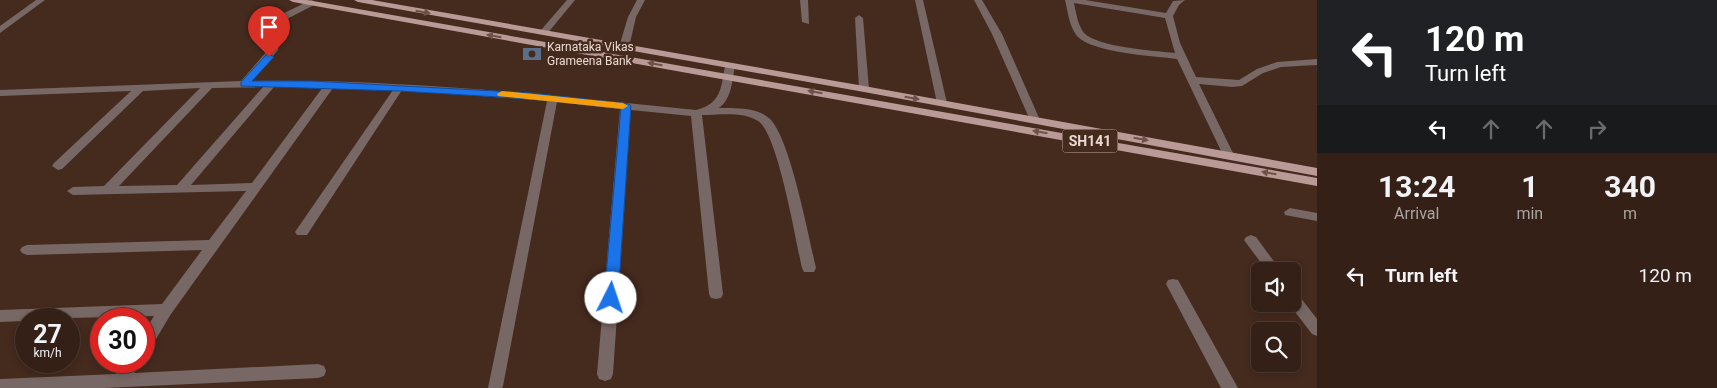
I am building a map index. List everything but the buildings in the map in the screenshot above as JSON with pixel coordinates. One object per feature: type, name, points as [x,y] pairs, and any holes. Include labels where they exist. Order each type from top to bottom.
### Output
[{"type":"main road","points":[[293,0],[864,94]]},
{"type":"main road","points":[[358,0],[624,47],[729,72]]},
{"type":"main road","name":"SH141","points":[[864,94],[942,103],[1317,172]]},
{"type":"main road","name":"SH141","points":[[864,94],[1317,182]]},
{"type":"street","points":[[0,30],[41,0]]},
{"type":"street","points":[[544,32],[571,0]]},
{"type":"street","points":[[624,47],[632,17],[641,0]]},
{"type":"street","points":[[804,0],[806,22]]},
{"type":"street","points":[[919,0],[942,103]]},
{"type":"street","points":[[978,0],[996,34],[1035,120]]},
{"type":"street","points":[[1169,16],[1069,0],[1075,24],[1082,36],[1089,41],[1116,48],[1181,57]]},
{"type":"street","points":[[1181,0],[1176,3],[1169,16],[1175,43],[1228,155]]},
{"type":"street","points":[[244,84],[273,50],[276,29],[281,18],[311,3]]},
{"type":"street","points":[[859,18],[864,94]]},
{"type":"street","points":[[1192,80],[1232,84],[1242,83],[1260,72],[1280,64],[1317,62]]},
{"type":"street","points":[[702,112],[717,106],[724,98],[729,72]]},
{"type":"street","points":[[0,93],[244,84],[330,85],[553,98],[702,112],[738,112],[766,121],[771,127],[780,149],[809,268]]},
{"type":"street","points":[[182,187],[271,84]]},
{"type":"street","points":[[108,190],[209,85]]},
{"type":"street","points":[[155,328],[330,85]]},
{"type":"street","points":[[58,166],[141,87]]},
{"type":"street","points":[[302,232],[399,88]]},
{"type":"street","points":[[494,386],[553,98]]},
{"type":"street","points":[[605,374],[626,106]]},
{"type":"street","points":[[702,112],[716,294]]},
{"type":"street","points":[[73,191],[182,187],[256,187]]},
{"type":"street","points":[[1290,212],[1317,217]]},
{"type":"street","points":[[1251,240],[1267,262]]},
{"type":"street","points":[[26,250],[213,245]]},
{"type":"street","points":[[1173,284],[1230,388]]},
{"type":"street","points":[[1301,309],[1317,330]]},
{"type":"street","points":[[0,316],[166,310]]},
{"type":"street","points":[[0,386],[318,371]]},
{"type":"street","points":[[121,380],[125,373]]},
{"type":"slow traffic","points":[[502,94],[623,106]]},
{"type":"place","name":"Karnataka Vikas Grameena Bank","points":[[532,54]]},
{"type":"route","points":[[269,57],[244,84],[350,85],[532,96],[626,106],[611,298]]}]
